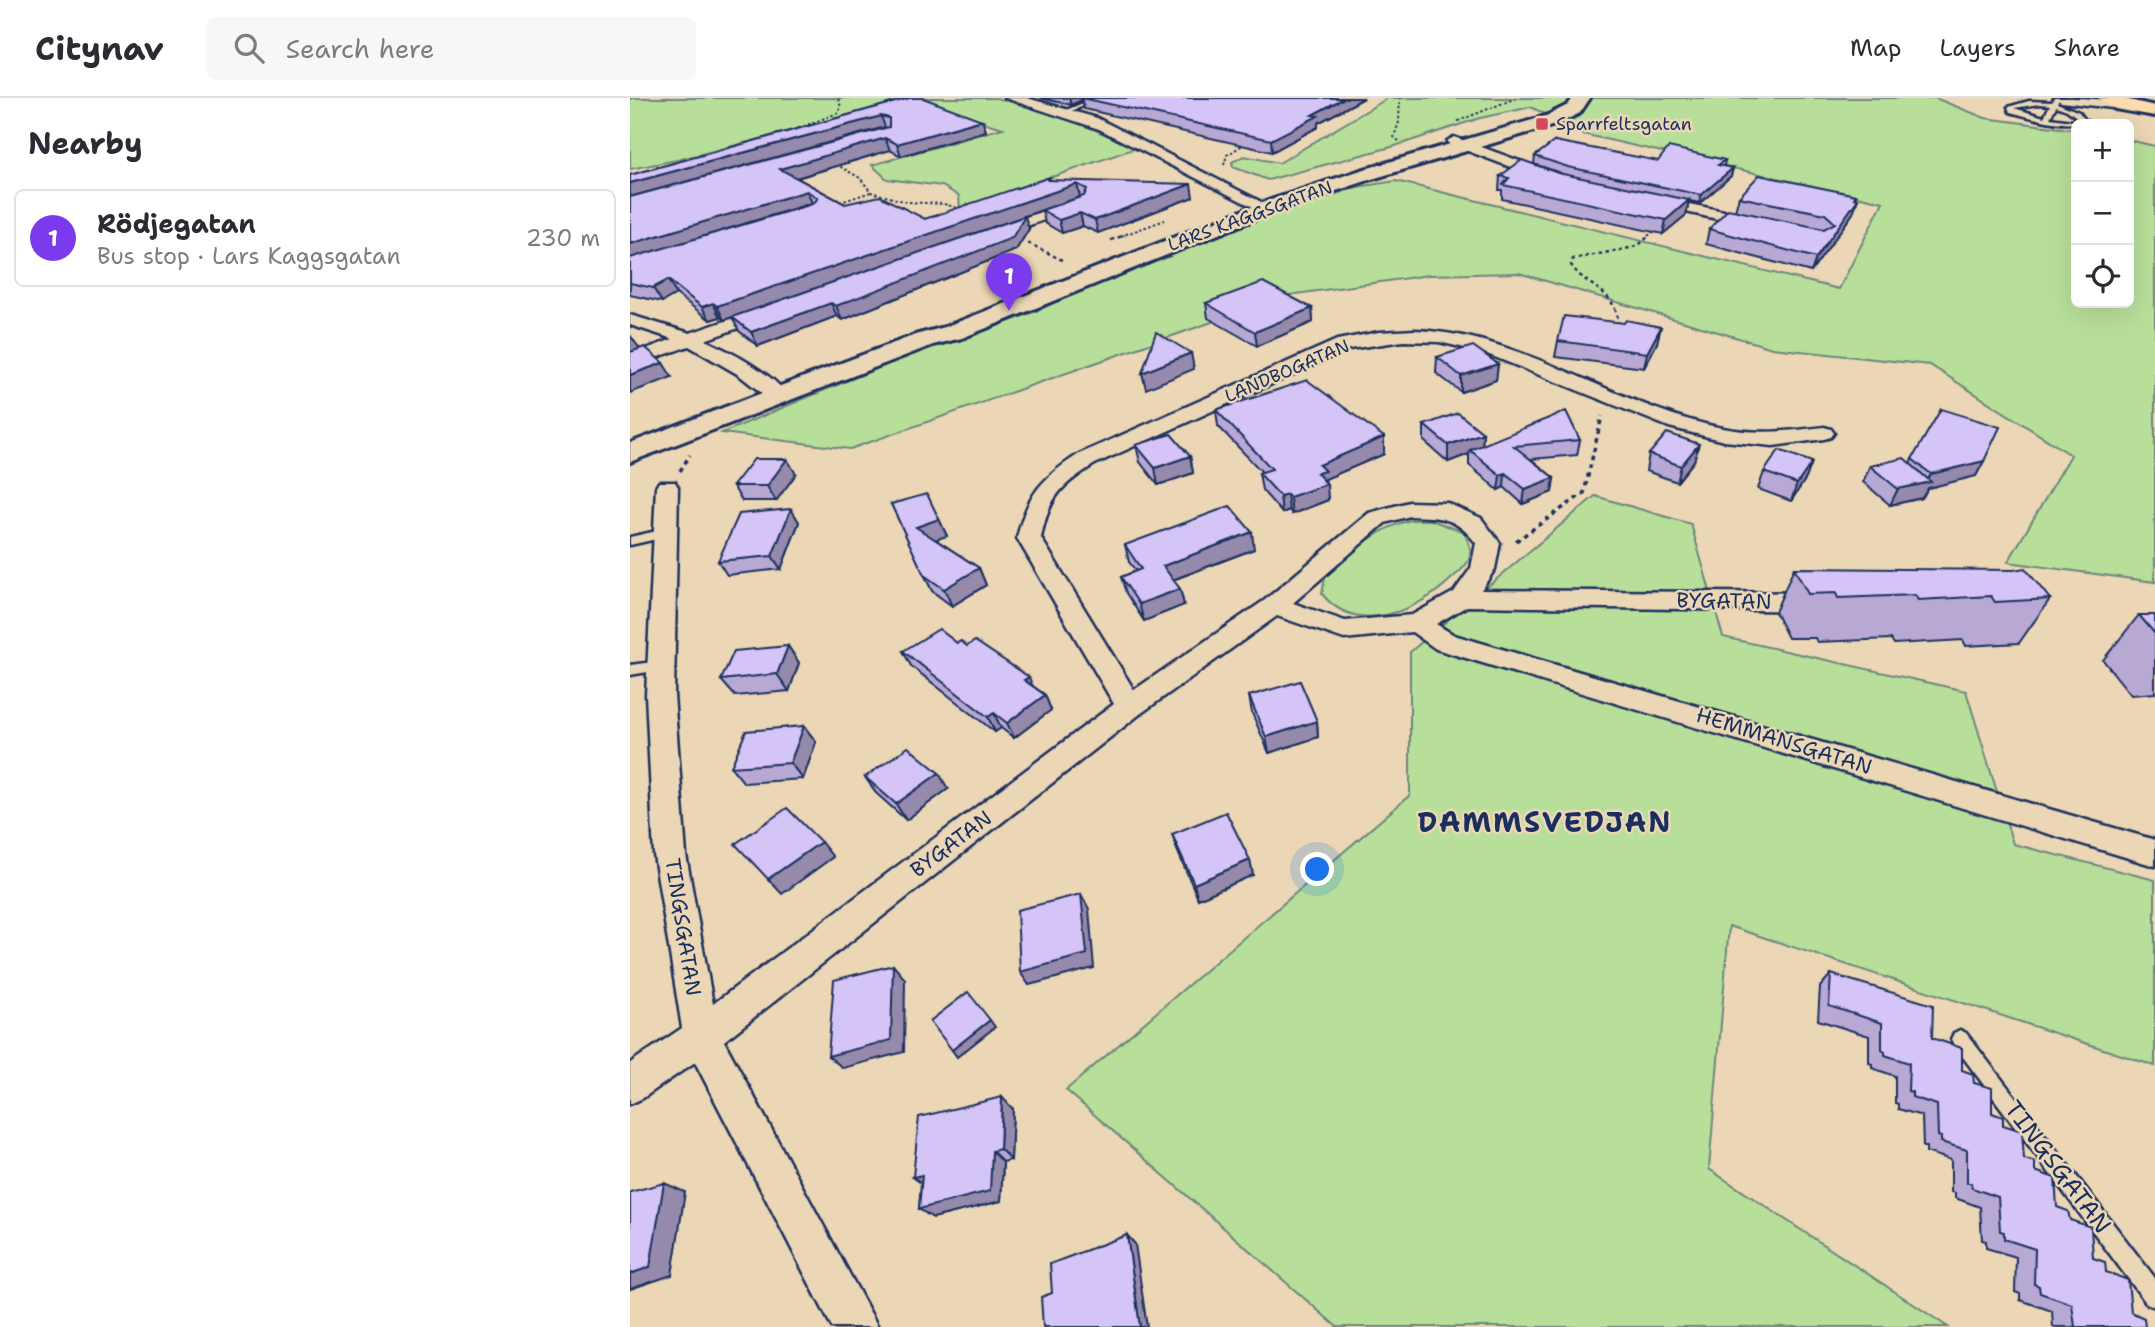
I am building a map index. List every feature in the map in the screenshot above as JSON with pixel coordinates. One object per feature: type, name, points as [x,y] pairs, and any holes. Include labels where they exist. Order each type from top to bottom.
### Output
[{"type":"main road","points":[[2113,101],[2151,111]]},
{"type":"street","points":[[1011,98],[1067,111],[1105,126],[1212,184],[1259,205]]},
{"type":"street","name":"LARS KAGGSGATAN","points":[[630,453],[924,340],[975,324],[1259,205],[1365,175],[1460,143],[1552,120],[1573,109],[1580,100]]},
{"type":"street","points":[[2057,100],[2113,101]]},
{"type":"street","points":[[1460,143],[1562,181]]},
{"type":"street","points":[[1629,195],[1769,225]]},
{"type":"street","points":[[975,239],[1081,203]]},
{"type":"street","points":[[630,361],[785,305]]},
{"type":"street","points":[[630,320],[688,339],[764,383],[779,397]]},
{"type":"street","name":"LANDBOGATAN","points":[[1130,707],[1029,538],[1035,506],[1058,477],[1087,459],[1344,344],[1380,337],[1436,336],[1484,346],[1682,424],[1747,439],[1798,439],[1824,432]]},
{"type":"street","name":"TINGSGATAN","points":[[667,488],[666,533],[645,668],[660,695],[670,855],[701,1036],[856,1327]]},
{"type":"street","name":"BYGATAN","points":[[630,1085],[701,1036],[1130,707],[1274,606],[1377,518],[1409,509],[1447,510],[1474,523],[1488,543],[1483,569],[1463,598],[1417,623],[1344,630],[1274,606]]},
{"type":"street","name":"BYGATAN","points":[[1463,598],[1847,602]]},
{"type":"street","name":"HEMMANSGATAN","points":[[1417,623],[1445,642],[2155,853]]},
{"type":"lane","points":[[1067,111],[1100,98]]},
{"type":"lane","points":[[2046,119],[2057,100]]},
{"type":"lane","points":[[2057,100],[2084,120],[2072,123],[2046,119],[2020,115],[2012,111],[2011,107],[2057,100]]},
{"type":"lane","points":[[630,541],[666,533]]},
{"type":"lane","name":"TINGSGATAN","points":[[1960,1039],[2155,1296]]},
{"type":"path","points":[[786,133],[838,113],[841,107],[838,98]]},
{"type":"path","points":[[1399,98],[1399,122],[1394,137],[1399,141]]},
{"type":"path","points":[[1225,167],[1223,162],[1227,155],[1246,143]]},
{"type":"path","points":[[830,160],[860,178],[871,192]]},
{"type":"path","points":[[834,204],[871,192],[907,202],[944,204],[964,210]]},
{"type":"green space","points":[[630,98],[996,98],[1055,112],[1136,148],[960,209],[959,196],[942,186],[887,179],[872,165],[1003,128],[911,101],[677,160],[630,169]]},
{"type":"green space","points":[[1388,98],[1935,98],[1985,118],[2071,129],[2071,308],[2134,308],[2134,141],[2155,146],[2155,582],[2008,562],[2071,455],[1930,365],[1772,348],[1519,273],[1429,275],[1289,295],[850,449],[722,433],[921,350],[958,341],[1039,310],[1103,279],[1247,223],[1357,187],[1396,181],[1839,289],[1883,202],[1556,128],[1559,121],[1531,107],[1480,118],[1395,146],[1268,180],[1233,167],[1232,162],[1244,156],[1279,163]]},
{"type":"green space","points":[[1595,496],[1691,524],[1723,637],[1966,691],[2013,844],[2155,880],[2155,1066],[1729,926],[1709,1169],[1948,1327],[1337,1327],[1066,1090],[1410,795],[1410,652]]},
{"type":"green space","points":[[1411,520],[1431,520],[1464,532],[1470,551],[1469,559],[1460,571],[1438,590],[1406,609],[1370,617],[1352,614],[1336,607],[1322,594],[1325,577],[1354,551],[1386,529]]},
{"type":"building","points":[[910,98],[923,98],[982,120],[897,144],[885,138],[780,169],[845,204],[880,196],[925,219],[1050,177],[1048,180],[1191,184],[1095,220],[1080,213],[1059,220],[1042,210],[1084,196],[1087,189],[1077,184],[717,306],[713,303],[702,307],[668,280],[653,288],[630,283],[630,258],[813,204],[818,198],[807,191],[630,244],[630,197],[889,127],[889,118],[881,116],[630,183],[630,175]]},
{"type":"building","points":[[1082,98],[1344,98],[1312,115],[1318,116],[1271,140]]},
{"type":"building","points":[[1555,141],[1658,161],[1669,147],[1725,160],[1718,165],[1733,168],[1701,195],[1568,167],[1535,156]]},
{"type":"building","points":[[1522,160],[1558,173],[1689,200],[1666,220],[1503,185],[1509,178],[1500,176]]},
{"type":"building","points":[[1759,175],[1856,195],[1854,198],[1858,199],[1816,258],[1709,229],[1728,209],[1824,229],[1835,223],[1825,214],[1739,197]]},
{"type":"building","points":[[1025,216],[1012,238],[836,306],[831,303],[751,332],[732,317]]},
{"type":"building","points":[[1263,282],[1312,308],[1255,332],[1206,303]]},
{"type":"building","points":[[1564,316],[1624,323],[1626,320],[1661,327],[1647,353],[1558,341]]},
{"type":"building","points":[[1156,332],[1191,353],[1142,373]]},
{"type":"building","points":[[1473,346],[1498,364],[1461,376],[1437,357]]},
{"type":"building","points":[[645,347],[663,363],[630,375],[630,352]]},
{"type":"building","points":[[1307,380],[1384,437],[1319,465],[1325,471],[1317,473],[1327,484],[1290,497],[1287,494],[1280,496],[1259,473],[1272,469],[1216,410]]},
{"type":"building","points":[[1941,409],[2000,427],[1984,461],[1931,474],[1912,459]]},
{"type":"building","points":[[1566,411],[1580,440],[1514,446],[1554,478],[1525,489],[1505,473],[1500,475],[1470,450]]},
{"type":"building","points":[[1458,413],[1483,433],[1448,445],[1424,425]]},
{"type":"building","points":[[1667,433],[1699,444],[1681,466],[1649,454]]},
{"type":"building","points":[[1171,434],[1190,456],[1155,468],[1136,445]]},
{"type":"building","points":[[1779,450],[1812,462],[1797,484],[1764,472]]},
{"type":"building","points":[[1904,458],[1931,482],[1898,489],[1870,466]]},
{"type":"building","points":[[754,459],[787,459],[767,486],[733,486]]},
{"type":"building","points":[[927,494],[939,519],[916,527],[979,568],[944,589],[924,575],[891,504]]},
{"type":"building","points":[[1230,506],[1252,532],[1163,566],[1180,589],[1139,604],[1121,577],[1141,569],[1125,545]]},
{"type":"building","points":[[791,509],[772,556],[718,561],[739,514]]},
{"type":"building","points":[[1794,568],[2025,568],[2050,599],[1995,602],[1991,596],[1918,600],[1915,595],[1838,598],[1836,593],[1808,594]]},
{"type":"building","points":[[2139,615],[2155,615],[2155,634]]},
{"type":"building","points":[[939,629],[957,643],[961,641],[967,646],[975,641],[1029,677],[1024,680],[1045,695],[1007,723],[994,713],[988,717],[903,651]]},
{"type":"building","points":[[788,646],[777,674],[721,680],[734,651]]},
{"type":"building","points":[[1300,681],[1317,721],[1266,737],[1249,696]]},
{"type":"building","points":[[804,726],[790,763],[731,767],[746,731]]},
{"type":"building","points":[[908,747],[939,773],[896,804],[865,777]]},
{"type":"building","points":[[787,808],[821,842],[768,879],[735,844]]},
{"type":"building","points":[[1226,812],[1250,860],[1194,884],[1172,834]]},
{"type":"building","points":[[1081,894],[1087,954],[1020,972],[1017,910]]},
{"type":"building","points":[[893,965],[891,1040],[828,1056],[834,980]]},
{"type":"building","points":[[1831,974],[1933,1005],[1932,1038],[1962,1048],[1962,1070],[1973,1074],[1974,1083],[1992,1088],[1992,1113],[2003,1117],[2003,1125],[2022,1131],[2024,1159],[2035,1162],[2035,1171],[2055,1178],[2057,1207],[2068,1211],[2070,1220],[2091,1227],[2093,1258],[2105,1262],[2106,1272],[2128,1280],[2131,1312],[2144,1318],[2145,1327],[2075,1327],[2072,1304],[2040,1293],[2039,1286],[2034,1284],[2035,1249],[2004,1239],[2004,1232],[2000,1231],[1998,1197],[1972,1188],[1971,1183],[1967,1183],[1967,1150],[1941,1142],[1941,1137],[1938,1136],[1937,1105],[1912,1097],[1912,1092],[1908,1091],[1909,1063],[1885,1055],[1882,1050],[1882,1023],[1829,1006]]},
{"type":"building","points":[[968,992],[990,1020],[952,1050],[930,1021]]},
{"type":"building","points":[[1002,1097],[1000,1149],[992,1151],[990,1191],[919,1209],[922,1175],[913,1177],[919,1117]]},
{"type":"building","points":[[664,1183],[650,1267],[630,1274],[630,1192]]},
{"type":"building","points":[[1127,1235],[1140,1327],[1043,1327],[1041,1297],[1052,1293],[1050,1264]]},
{"type":"place","name":"Sparrfeltsgatan","points":[[1542,124]]},
{"type":"place","name":"Rödjegatan","points":[[1009,311]]},
{"type":"district","name":"DAMMSVEDJAN","points":[[1545,822]]}]
